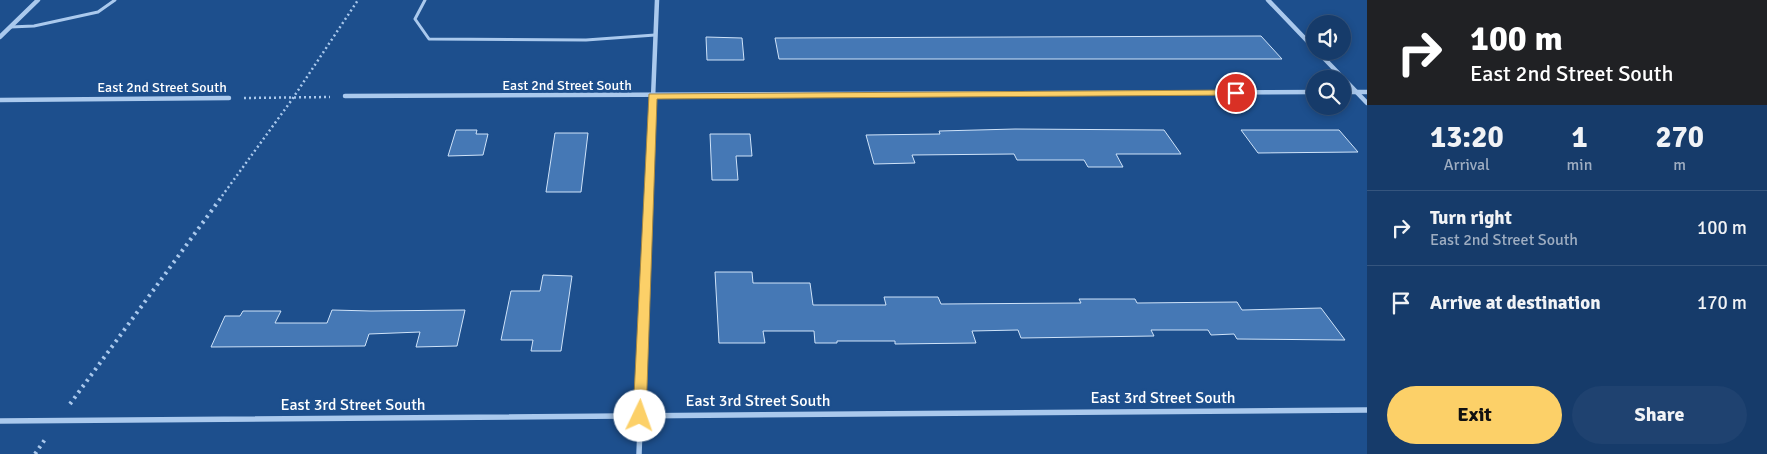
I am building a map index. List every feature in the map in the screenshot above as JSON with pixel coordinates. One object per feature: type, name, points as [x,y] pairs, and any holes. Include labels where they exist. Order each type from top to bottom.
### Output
[{"type":"street","points":[[0,37],[38,0]]},
{"type":"street","points":[[639,454],[657,0]]},
{"type":"street","points":[[1268,0],[1306,40]]},
{"type":"street","points":[[1326,60],[1367,103]]},
{"type":"street","name":"East 2nd Street South","points":[[344,96],[1306,92]]},
{"type":"street","points":[[1351,92],[1367,92]]},
{"type":"street","name":"East 2nd Street South","points":[[0,100],[229,98]]},
{"type":"street","name":"East 3rd Street South","points":[[0,421],[1367,410]]},
{"type":"lane","points":[[10,27],[34,26],[98,12],[115,0]]},
{"type":"lane","points":[[425,0],[415,19],[429,40],[586,40],[655,35]]},
{"type":"path","points":[[35,454],[293,97],[358,0]]},
{"type":"path","name":"East 2nd Street South","points":[[229,98],[344,96]]},
{"type":"building","points":[[1261,36],[1282,59],[779,59],[775,38]]},
{"type":"building","points":[[706,37],[742,38],[744,60],[707,60]]},
{"type":"building","points":[[1015,129],[1164,130],[1181,154],[1116,154],[1123,167],[1088,167],[1084,160],[1017,160],[1014,154],[912,155],[915,163],[874,164],[866,135],[940,134],[939,131]]},
{"type":"building","points":[[456,130],[477,130],[476,134],[488,134],[483,155],[448,156]]},
{"type":"building","points":[[1241,130],[1339,130],[1358,152],[1258,153]]},
{"type":"building","points":[[555,133],[588,133],[581,192],[546,192]]},
{"type":"building","points":[[710,134],[750,134],[752,156],[736,156],[738,180],[712,180]]},
{"type":"building","points":[[715,272],[752,272],[753,283],[810,283],[813,305],[886,305],[884,297],[938,297],[941,304],[1081,303],[1079,299],[1135,299],[1137,303],[1237,302],[1242,310],[1321,308],[1345,340],[1237,339],[1234,334],[1211,335],[1208,330],[1151,330],[1154,336],[1021,338],[1018,330],[972,331],[976,343],[895,344],[895,341],[837,341],[837,343],[815,343],[814,331],[763,331],[765,343],[719,343]]},
{"type":"building","points":[[543,275],[572,276],[561,351],[531,351],[533,340],[501,340],[511,291],[540,291]]},
{"type":"building","points":[[332,310],[465,310],[457,346],[416,347],[420,332],[369,334],[365,346],[211,347],[225,316],[240,316],[243,311],[281,311],[275,323],[327,323]]},
{"type":"route","points":[[640,416],[653,96],[1236,93]]}]
